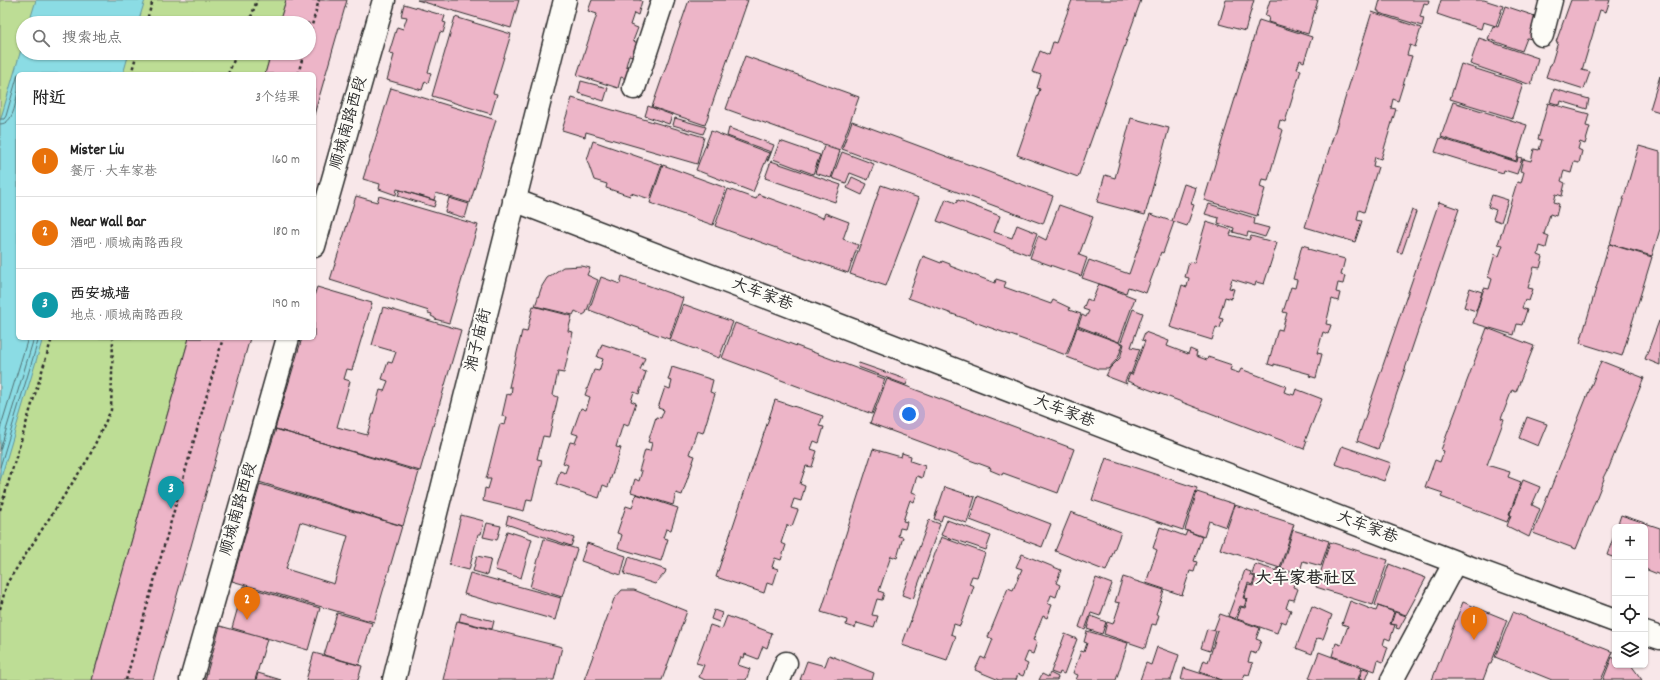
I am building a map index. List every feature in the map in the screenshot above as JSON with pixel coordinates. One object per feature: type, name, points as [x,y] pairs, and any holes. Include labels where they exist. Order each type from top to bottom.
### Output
[{"type":"street","name":"顺城南路西段","points":[[316,239],[384,0]]},
{"type":"street","name":"湘子庙街","points":[[394,680],[565,0]]},
{"type":"street","points":[[634,88],[663,0]]},
{"type":"street","points":[[1542,34],[1552,0]]},
{"type":"street","name":"大车家巷","points":[[514,200],[1455,562],[1612,620]]},
{"type":"street","name":"顺城南路西段","points":[[191,680],[287,340]]},
{"type":"street","points":[[1392,680],[1455,562]]},
{"type":"street","points":[[1648,634],[1660,638]]},
{"type":"path","points":[[148,16],[153,0]]},
{"type":"path","points":[[251,16],[257,0]]},
{"type":"path","points":[[315,16],[319,0]]},
{"type":"path","points":[[132,72],[135,60]]},
{"type":"path","points":[[229,72],[234,60]]},
{"type":"path","points":[[299,72],[302,60]]},
{"type":"path","points":[[0,510],[51,340]]},
{"type":"path","points":[[0,609],[7,583],[88,459],[111,410],[113,340]]},
{"type":"path","points":[[126,680],[222,340]]},
{"type":"green space","points":[[0,0],[286,0],[281,16],[16,16],[16,60],[269,60],[266,72],[16,72],[16,340],[188,340],[92,680],[0,680]]},
{"type":"water","points":[[36,0],[145,0],[140,16],[31,16]]},
{"type":"water","points":[[18,60],[127,60],[124,72],[16,72],[16,340],[42,340],[0,481],[0,121]]},
{"type":"building","points":[[286,0],[347,0],[316,108],[316,72],[266,72],[269,60],[316,60],[316,16],[281,16]]},
{"type":"building","points":[[417,0],[519,0],[511,28]]},
{"type":"building","points":[[592,0],[642,1],[638,15],[634,13],[630,25],[638,28],[633,41],[638,43],[633,56],[629,55],[626,66],[630,67],[626,79],[621,77],[618,88],[577,75],[597,14],[588,11]]},
{"type":"building","points":[[689,0],[748,0],[705,125],[652,107]]},
{"type":"building","points":[[1072,0],[1141,0],[1078,177],[1017,155],[1040,89],[1037,88],[1041,75],[1032,72],[1040,51],[1049,55],[1053,42],[1056,43]]},
{"type":"building","points":[[1226,0],[1254,0],[1245,31],[1219,24]]},
{"type":"building","points":[[1270,0],[1318,0],[1308,34],[1268,22],[1269,17],[1265,16]]},
{"type":"building","points":[[1380,0],[1429,0],[1428,4],[1424,3],[1420,17],[1424,18],[1422,26],[1379,13],[1379,11],[1377,11]]},
{"type":"building","points":[[1441,0],[1484,0],[1503,6],[1496,26],[1483,22],[1481,29],[1437,14]]},
{"type":"building","points":[[1571,0],[1610,0],[1606,12],[1600,10],[1582,70],[1590,72],[1584,89],[1546,77],[1558,42],[1556,42]]},
{"type":"building","points":[[404,4],[445,16],[443,22],[446,23],[443,33],[440,32],[428,72],[431,73],[428,83],[425,81],[422,90],[387,80],[394,55],[389,53],[397,27],[403,29],[407,17],[401,16]]},
{"type":"building","points":[[1505,6],[1544,19],[1535,31],[1532,39],[1527,38],[1522,51],[1488,39],[1493,26],[1498,27]]},
{"type":"building","points":[[1372,12],[1421,28],[1415,47],[1410,45],[1407,55],[1412,56],[1398,101],[1393,99],[1391,108],[1396,109],[1381,159],[1375,157],[1373,166],[1378,167],[1364,212],[1359,210],[1357,220],[1362,221],[1355,242],[1305,227]]},
{"type":"building","points":[[455,17],[511,34],[493,93],[497,94],[491,114],[432,96]]},
{"type":"building","points":[[1259,20],[1312,37],[1304,62],[1300,60],[1297,69],[1301,70],[1285,122],[1280,120],[1278,128],[1283,130],[1268,180],[1262,179],[1260,187],[1265,189],[1257,216],[1204,200]]},
{"type":"building","points":[[1479,38],[1538,58],[1531,85],[1470,64]]},
{"type":"building","points":[[745,56],[859,97],[840,150],[726,109]]},
{"type":"building","points":[[1461,64],[1523,84],[1512,118],[1450,99]]},
{"type":"building","points":[[1660,76],[1660,112],[1650,109]]},
{"type":"building","points":[[581,81],[608,88],[604,101],[578,93]]},
{"type":"building","points":[[391,88],[496,120],[470,203],[436,193],[434,200],[397,189],[396,195],[379,189],[380,184],[363,179]]},
{"type":"building","points":[[1554,89],[1589,99],[1587,109],[1561,101],[1560,105],[1550,102]]},
{"type":"building","points":[[572,98],[704,137],[697,164],[586,132],[585,137],[562,130]]},
{"type":"building","points":[[1453,102],[1527,125],[1516,161],[1441,137]]},
{"type":"building","points":[[1548,103],[1589,114],[1586,126],[1590,127],[1585,144],[1580,142],[1578,149],[1582,151],[1579,163],[1574,162],[1571,173],[1564,171],[1561,181],[1565,183],[1562,196],[1556,194],[1554,202],[1559,204],[1556,216],[1550,214],[1544,234],[1549,236],[1546,248],[1540,246],[1538,255],[1543,257],[1540,268],[1534,267],[1528,288],[1533,289],[1529,301],[1525,300],[1522,308],[1527,310],[1522,325],[1517,324],[1514,335],[1473,323],[1484,288],[1489,289],[1492,279],[1488,277],[1495,254],[1499,256],[1503,245],[1498,244],[1517,182],[1521,183],[1524,172],[1520,171],[1523,159],[1531,161],[1534,149],[1539,150],[1542,140],[1538,139]]},
{"type":"building","points":[[648,106],[672,115],[669,124],[645,116]]},
{"type":"building","points":[[675,118],[706,127],[703,134],[673,125]]},
{"type":"building","points":[[1131,118],[1169,128],[1145,215],[1097,202],[1105,175],[1115,178]]},
{"type":"building","points":[[852,121],[1053,196],[1043,224],[842,149]]},
{"type":"building","points":[[729,128],[774,145],[768,161],[771,152],[727,136]]},
{"type":"building","points":[[711,131],[769,153],[753,192],[696,170]]},
{"type":"building","points":[[1440,138],[1517,162],[1518,157],[1522,158],[1517,174],[1504,170],[1503,173],[1435,152]]},
{"type":"building","points":[[593,141],[662,165],[650,199],[631,193],[630,196],[606,188],[607,184],[594,180],[587,160]]},
{"type":"building","points":[[780,141],[820,155],[813,174],[773,159]]},
{"type":"building","points":[[824,146],[840,151],[831,178],[815,173]]},
{"type":"building","points":[[1639,146],[1660,152],[1660,229],[1652,256],[1610,244]]},
{"type":"building","points":[[842,152],[874,164],[868,180],[850,173],[846,183],[832,178]]},
{"type":"building","points":[[771,161],[841,185],[835,202],[765,178]]},
{"type":"building","points":[[663,165],[726,188],[713,225],[650,203]]},
{"type":"building","points":[[852,177],[867,184],[862,195],[847,188]]},
{"type":"building","points":[[1184,184],[1196,188],[1191,204],[1194,205],[1187,226],[1172,221]]},
{"type":"building","points":[[881,185],[919,198],[886,286],[850,274]]},
{"type":"building","points":[[728,189],[756,199],[758,194],[823,218],[825,213],[849,222],[843,239],[858,245],[848,273],[715,226]]},
{"type":"building","points":[[400,190],[436,201],[434,207],[398,196]]},
{"type":"building","points":[[1492,195],[1508,200],[1501,222],[1493,219],[1496,210],[1488,207]]},
{"type":"building","points":[[356,196],[377,202],[379,196],[478,225],[449,323],[435,319],[431,316],[432,314],[428,313],[429,311],[330,280]]},
{"type":"building","points":[[449,198],[469,204],[465,218],[445,212]]},
{"type":"building","points":[[946,199],[956,203],[958,200],[1000,216],[994,232],[1012,238],[1017,225],[1037,233],[1029,255],[937,221]]},
{"type":"building","points":[[1439,202],[1459,209],[1378,449],[1357,441]]},
{"type":"building","points":[[1209,204],[1255,218],[1254,224],[1269,228],[1265,237],[1248,232],[1247,236],[1233,232],[1234,228],[1218,223],[1219,218],[1205,214]]},
{"type":"building","points":[[1059,205],[1093,217],[1079,255],[1087,258],[1081,276],[1030,258],[1038,236],[1046,240]]},
{"type":"building","points":[[1412,210],[1416,212],[1402,253],[1397,252]]},
{"type":"building","points":[[1150,214],[1174,222],[1146,293],[1128,287],[1126,293],[1082,278],[1089,260],[1129,274]]},
{"type":"building","points":[[1206,222],[1232,230],[1230,235],[1249,240],[1251,236],[1277,243],[1264,284],[1256,282],[1255,286],[1232,279],[1229,288],[1234,289],[1231,299],[1225,297],[1219,318],[1223,319],[1220,328],[1216,327],[1212,340],[1170,327],[1182,285],[1187,287],[1189,278],[1185,277],[1189,262],[1194,263]]},
{"type":"building","points":[[1609,244],[1652,257],[1622,356],[1580,343]]},
{"type":"building","points":[[1302,245],[1309,247],[1308,249],[1345,259],[1341,275],[1345,276],[1343,284],[1338,283],[1336,292],[1340,293],[1338,301],[1332,299],[1326,324],[1331,325],[1328,334],[1323,332],[1317,353],[1322,354],[1316,378],[1309,376],[1310,374],[1274,364],[1274,366],[1268,364],[1278,329],[1282,330],[1287,313],[1283,312],[1291,287],[1295,288],[1297,280],[1293,279]]},
{"type":"building","points":[[923,256],[941,263],[942,261],[950,264],[950,266],[995,283],[996,279],[1006,282],[1004,287],[1051,304],[1053,300],[1070,308],[1069,310],[1081,314],[1066,355],[908,298]]},
{"type":"building","points":[[582,266],[590,268],[587,275],[598,280],[586,313],[583,315],[575,311],[573,315],[535,306],[542,286],[547,278],[563,267]]},
{"type":"building","points":[[622,276],[683,298],[669,339],[589,310],[601,277],[620,284]]},
{"type":"building","points":[[1099,284],[1135,298],[1119,342],[1078,326],[1082,315],[1086,317],[1089,311],[1083,309],[1087,299],[1092,301]]},
{"type":"building","points":[[317,287],[372,303],[352,370],[347,369],[344,379],[350,381],[337,427],[367,435],[380,390],[384,391],[388,381],[382,379],[388,362],[392,363],[396,352],[372,345],[383,307],[461,330],[420,471],[275,429],[301,340],[316,340]]},
{"type":"building","points":[[1470,288],[1482,292],[1476,311],[1464,307]]},
{"type":"building","points":[[683,304],[733,322],[719,358],[670,340]]},
{"type":"building","points":[[533,306],[572,316],[568,331],[573,332],[564,373],[558,372],[553,395],[558,397],[549,437],[543,436],[537,459],[542,460],[532,500],[527,499],[524,511],[483,501],[485,488],[488,489],[491,479],[486,479],[500,424],[505,425],[507,417],[502,416],[507,394],[511,395],[512,387],[509,387],[522,331],[527,332]]},
{"type":"building","points":[[1133,309],[1143,313],[1131,347],[1140,349],[1131,374],[1129,373],[1125,381],[1127,384],[1106,376],[1110,368],[1120,358],[1124,344],[1121,342]]},
{"type":"building","points":[[1660,321],[1660,365],[1645,359]]},
{"type":"building","points":[[735,323],[885,379],[872,414],[722,358]]},
{"type":"building","points":[[1077,327],[1123,344],[1118,358],[1108,369],[1098,369],[1067,357]]},
{"type":"building","points":[[1487,328],[1534,346],[1516,392],[1512,390],[1501,419],[1504,420],[1487,465],[1510,472],[1508,477],[1521,482],[1507,522],[1441,497],[1443,493],[1425,487],[1435,460],[1440,462],[1444,451],[1441,450]]},
{"type":"building","points":[[1145,332],[1169,341],[1167,346],[1188,354],[1190,349],[1197,352],[1196,356],[1207,360],[1208,357],[1232,365],[1230,370],[1239,373],[1241,369],[1286,386],[1284,392],[1294,395],[1296,389],[1322,399],[1305,441],[1307,441],[1304,449],[1127,381],[1130,374],[1132,375],[1145,341],[1142,340]]},
{"type":"building","points":[[188,340],[249,340],[153,680],[92,680]]},
{"type":"building","points":[[602,344],[645,358],[640,370],[646,372],[639,394],[634,392],[631,401],[636,403],[628,426],[623,424],[616,447],[621,448],[608,487],[603,485],[599,498],[556,484],[560,471],[565,473],[568,465],[563,463],[570,442],[575,443],[578,435],[572,433],[581,408],[586,410],[590,397],[585,395],[594,370],[599,371],[603,359],[597,357]]},
{"type":"building","points":[[1601,361],[1644,378],[1576,549],[1533,533]]},
{"type":"building","points":[[859,363],[908,380],[906,385],[858,367]]},
{"type":"building","points":[[672,367],[713,380],[710,392],[715,394],[703,433],[697,431],[689,454],[695,456],[682,495],[676,493],[673,505],[631,492],[635,479],[639,481],[642,471],[639,471],[645,450],[650,451],[652,443],[648,442],[656,417],[661,418],[664,410],[658,408],[665,387],[670,389],[672,381],[668,380]]},
{"type":"building","points":[[887,379],[1074,449],[1058,493],[1003,473],[1002,475],[990,470],[991,468],[870,423]]},
{"type":"building","points":[[775,400],[823,416],[819,426],[824,427],[819,443],[814,441],[811,449],[817,451],[812,467],[806,466],[800,484],[805,486],[801,501],[794,499],[791,508],[798,510],[792,526],[787,525],[781,543],[786,545],[781,560],[775,558],[772,567],[778,569],[773,585],[767,583],[764,593],[716,577]]},
{"type":"building","points":[[1527,417],[1547,424],[1538,446],[1519,438]]},
{"type":"building","points":[[276,429],[419,472],[403,526],[259,482]]},
{"type":"building","points":[[1342,446],[1391,463],[1384,481],[1335,464]]},
{"type":"building","points":[[873,449],[901,457],[902,453],[911,456],[910,461],[925,466],[922,478],[917,476],[912,492],[917,494],[914,502],[910,500],[903,521],[907,522],[905,529],[900,528],[898,536],[903,537],[897,558],[891,556],[879,591],[884,593],[882,600],[877,599],[872,615],[878,616],[874,628],[857,623],[855,628],[846,625],[847,620],[821,612]]},
{"type":"building","points":[[1106,458],[1197,488],[1183,530],[1092,500]]},
{"type":"building","points":[[1523,480],[1540,487],[1532,505],[1540,509],[1529,537],[1507,526]]},
{"type":"building","points":[[260,484],[402,526],[374,622],[232,581]],"holes":[[[300,522],[348,536],[334,584],[286,569]]]},
{"type":"building","points":[[945,487],[975,497],[967,523],[943,515],[941,521],[934,519]]},
{"type":"building","points":[[1197,492],[1234,504],[1226,527],[1209,521],[1204,537],[1185,530]]},
{"type":"building","points":[[636,494],[678,508],[671,530],[666,529],[663,538],[668,539],[661,561],[618,548],[622,535],[617,533],[626,506],[632,508]]},
{"type":"building","points":[[978,496],[1051,524],[1042,547],[970,520]]},
{"type":"building","points":[[1235,505],[1294,524],[1280,568],[1220,549]]},
{"type":"building","points":[[1071,512],[1121,532],[1106,571],[1055,551]]},
{"type":"building","points":[[461,515],[484,521],[481,534],[478,534],[469,570],[449,565]]},
{"type":"building","points":[[1621,515],[1648,524],[1618,524]]},
{"type":"building","points":[[508,516],[574,538],[571,546],[506,524]]},
{"type":"building","points":[[929,520],[940,524],[913,599],[902,595]]},
{"type":"building","points":[[947,520],[991,536],[986,550],[941,535]]},
{"type":"building","points":[[487,523],[501,526],[497,540],[483,537]]},
{"type":"building","points":[[1648,524],[1660,528],[1660,575],[1648,570]]},
{"type":"building","points":[[1160,527],[1185,536],[1187,531],[1202,537],[1194,561],[1197,562],[1194,572],[1190,571],[1182,595],[1146,583],[1157,550],[1153,548]]},
{"type":"building","points":[[1293,530],[1329,541],[1321,566],[1303,561],[1299,574],[1281,569]]},
{"type":"building","points":[[507,531],[532,539],[521,578],[495,570]]},
{"type":"building","points":[[941,537],[985,553],[977,577],[972,576],[969,584],[974,586],[960,626],[954,624],[951,634],[956,636],[947,660],[902,645]]},
{"type":"building","points":[[544,539],[577,549],[562,597],[530,587]]},
{"type":"building","points":[[1612,541],[1612,557],[1607,555]]},
{"type":"building","points":[[1330,542],[1388,560],[1373,605],[1316,587]]},
{"type":"building","points":[[587,543],[626,556],[621,575],[581,561]]},
{"type":"building","points":[[1022,554],[1061,570],[1056,583],[1060,585],[1056,597],[1051,595],[1048,604],[1052,605],[1047,618],[1043,616],[1033,640],[1037,642],[1033,654],[1028,652],[1024,662],[1028,664],[1023,676],[1018,674],[1016,680],[999,680],[975,670],[981,657],[985,659],[993,639],[988,637],[1008,588],[1013,590],[1022,569],[1016,567]]},
{"type":"building","points":[[477,556],[491,559],[487,575],[473,571]]},
{"type":"building","points":[[629,557],[666,570],[665,573],[655,584],[624,574]]},
{"type":"building","points":[[1255,564],[1277,571],[1277,568],[1297,575],[1293,587],[1298,589],[1294,600],[1289,599],[1286,608],[1291,610],[1286,623],[1281,621],[1277,633],[1237,619],[1241,607],[1245,608],[1248,599],[1244,598],[1248,585],[1253,586],[1256,576],[1252,575]]},
{"type":"building","points":[[1389,564],[1426,578],[1406,615],[1375,605]]},
{"type":"building","points":[[1245,570],[1251,572],[1250,575],[1255,577],[1252,585],[1248,583],[1243,598],[1247,599],[1244,607],[1240,606],[1235,619],[1228,616]]},
{"type":"building","points":[[470,573],[561,598],[555,620],[464,594]]},
{"type":"building","points":[[1123,577],[1164,590],[1156,614],[1159,615],[1156,625],[1152,624],[1145,648],[1104,634],[1107,622],[1113,624],[1120,603],[1115,602]]},
{"type":"building","points":[[1096,578],[1112,584],[1100,616],[1091,613],[1085,630],[1079,627]]},
{"type":"building","points":[[244,586],[320,608],[308,650],[232,628]]},
{"type":"building","points":[[622,590],[634,590],[687,611],[662,680],[584,680],[614,599]]},
{"type":"building","points":[[1350,601],[1376,611],[1378,606],[1394,612],[1390,624],[1395,625],[1390,640],[1385,638],[1383,645],[1388,647],[1383,662],[1378,660],[1375,671],[1332,656],[1336,643],[1341,645],[1348,626],[1342,624]]},
{"type":"building","points":[[1463,602],[1507,620],[1491,664],[1489,664],[1483,680],[1432,680]]},
{"type":"building","points":[[1312,606],[1332,615],[1323,639],[1317,638],[1312,654],[1296,648]]},
{"type":"building","points":[[714,610],[722,613],[719,622],[711,619]]},
{"type":"building","points":[[1395,612],[1406,616],[1399,629],[1396,628],[1397,625],[1391,624]]},
{"type":"building","points":[[1513,612],[1612,652],[1601,680],[1552,680],[1495,657]]},
{"type":"building","points":[[337,613],[372,623],[359,665],[324,655]]},
{"type":"building","points":[[461,613],[494,621],[492,629],[459,621]]},
{"type":"building","points":[[1220,614],[1260,628],[1256,639],[1261,641],[1256,654],[1251,652],[1248,662],[1253,663],[1249,675],[1245,674],[1243,680],[1222,680],[1200,672],[1204,660],[1208,662],[1218,631],[1214,630]]},
{"type":"building","points":[[727,616],[772,633],[767,648],[763,646],[758,659],[745,654],[744,658],[741,657],[738,665],[750,669],[746,680],[705,680],[699,677],[704,665],[696,663],[710,625],[722,629]]},
{"type":"building","points":[[1091,616],[1106,622],[1102,634],[1087,629]]},
{"type":"building","points":[[457,621],[562,647],[554,680],[443,680]]},
{"type":"building","points":[[220,626],[267,639],[255,680],[205,680]]},
{"type":"building","points":[[1207,629],[1216,631],[1210,651],[1201,648]]},
{"type":"building","points":[[1087,631],[1128,643],[1116,680],[1076,680],[1078,675],[1073,673],[1081,651],[1084,652],[1087,643],[1084,642]]},
{"type":"building","points":[[1065,634],[1077,639],[1064,674],[1060,672],[1059,675],[1051,672]]},
{"type":"building","points":[[1157,647],[1179,655],[1171,680],[1140,680],[1146,663],[1151,665]]},
{"type":"building","points":[[1319,652],[1362,668],[1358,679],[1361,680],[1314,680],[1309,678]]},
{"type":"building","points":[[314,653],[362,666],[358,680],[306,680]]},
{"type":"building","points":[[829,655],[874,673],[872,680],[800,680],[807,661],[825,666]]},
{"type":"building","points":[[1612,657],[1612,668],[1633,668],[1642,680],[1603,680]]},
{"type":"building","points":[[1184,668],[1221,680],[1181,680]]},
{"type":"building","points":[[1363,668],[1369,670],[1365,680],[1359,679]]},
{"type":"building","points":[[258,673],[281,680],[256,680]]},
{"type":"building","points":[[1050,673],[1058,677],[1057,680],[1039,680],[1042,674],[1048,677]]},
{"type":"place","name":"西安城墙","points":[[171,509]]},
{"type":"place","name":"Near Wall Bar","points":[[247,620]]},
{"type":"place","name":"Mister Liu","points":[[1474,640]]},
{"type":"district","name":"大车家巷社区","points":[[1306,580]]}]
